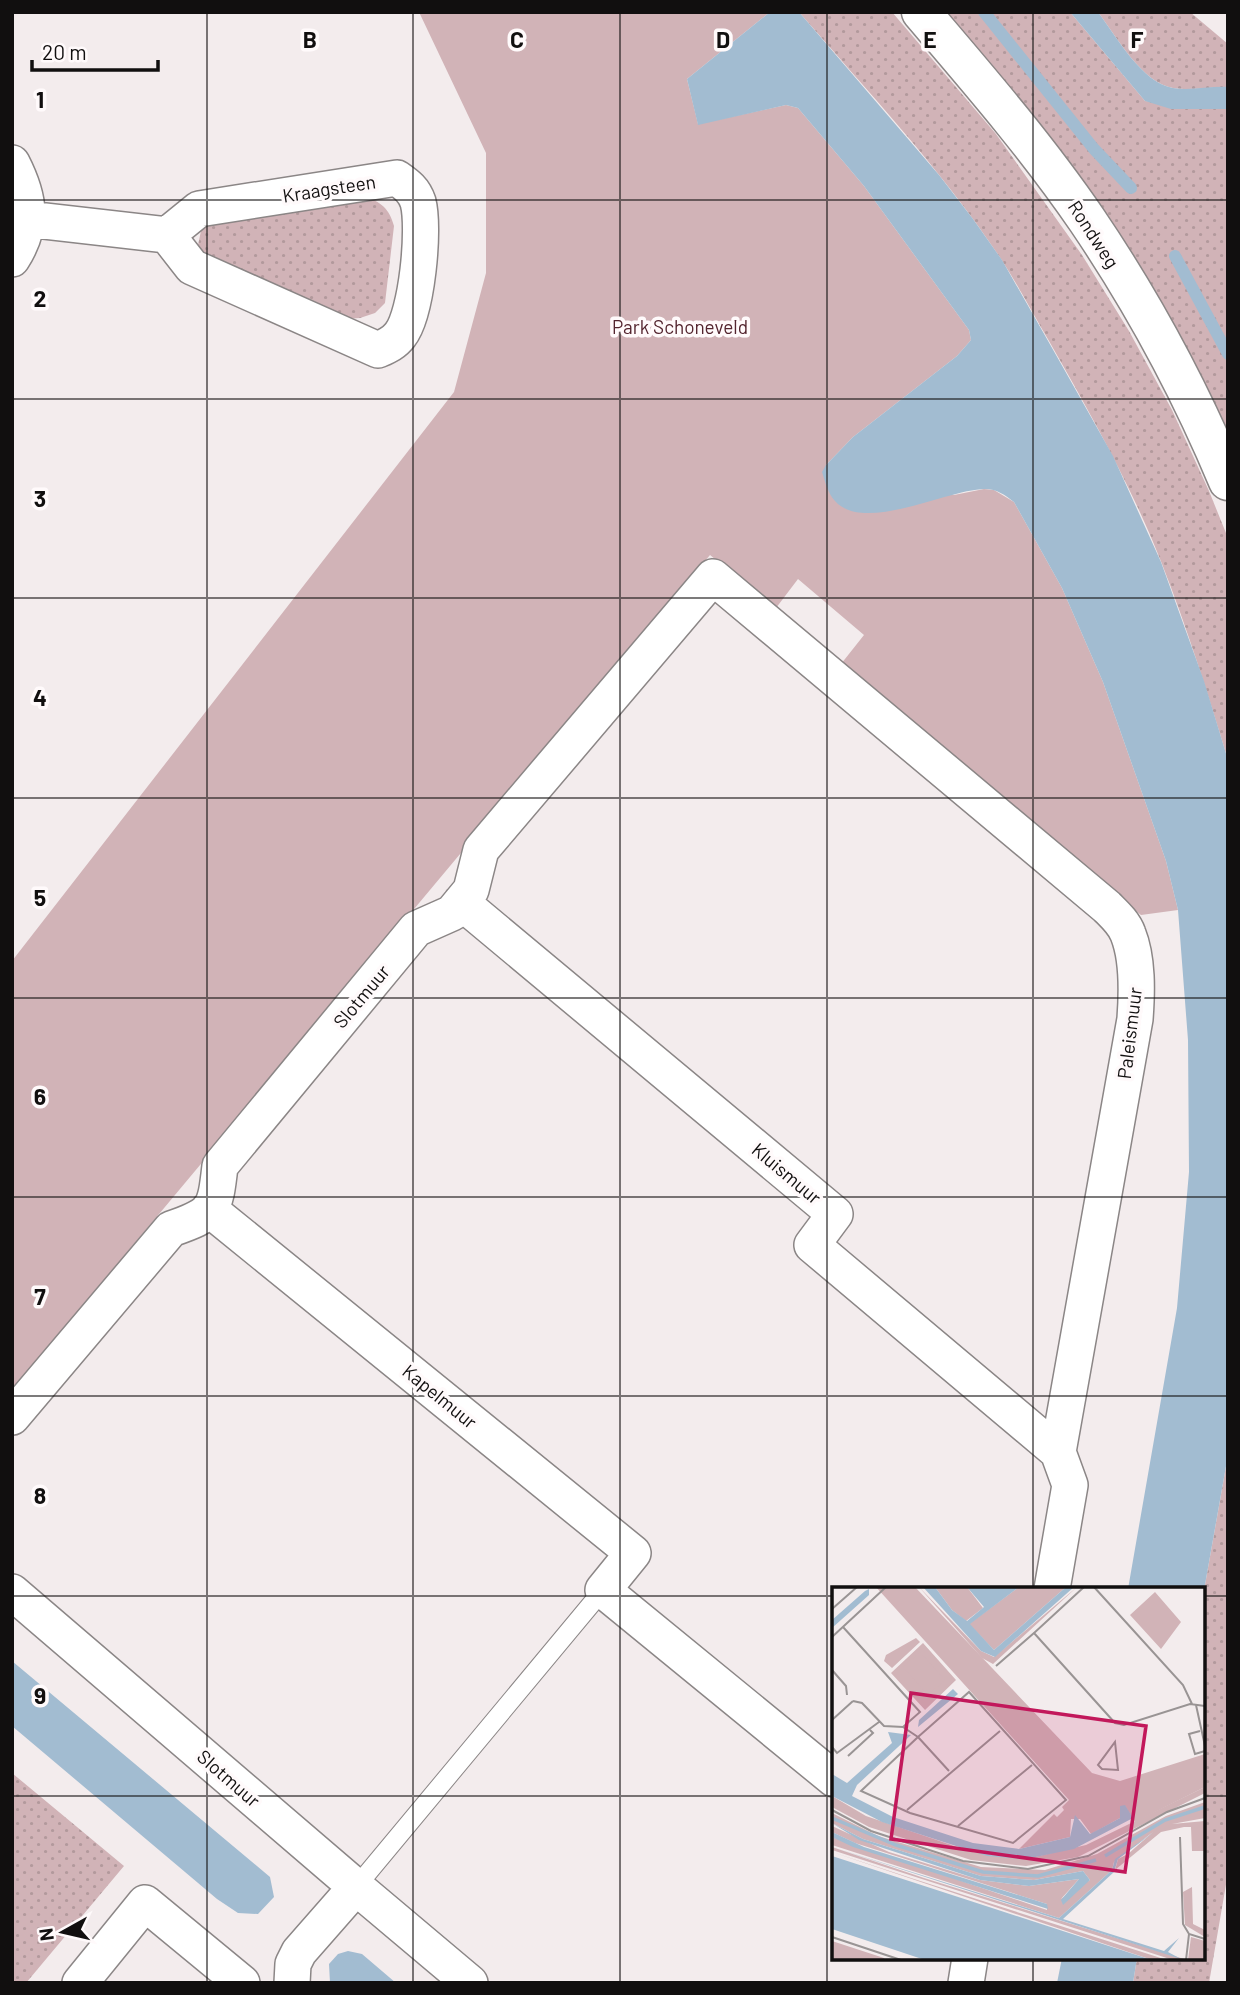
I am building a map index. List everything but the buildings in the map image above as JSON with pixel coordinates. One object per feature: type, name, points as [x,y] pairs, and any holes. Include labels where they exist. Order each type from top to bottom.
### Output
[{"type":"main road","name":"Rondweg","points":[[921,12],[1016,124],[1087,221],[1153,328],[1205,427],[1228,481]]},
{"type":"street","points":[[12,163],[27,199],[26,234],[12,259]]},
{"type":"street","name":"Kraagsteen","points":[[397,178],[411,187],[421,216],[419,267],[408,318],[402,333],[392,343],[378,350],[192,267],[167,235],[199,209],[397,178]]},
{"type":"street","points":[[27,219],[167,235]]},
{"type":"street","name":"Slotmuur","points":[[209,1209],[217,1199],[220,1166],[416,929],[452,913],[471,890],[481,850],[713,577]]},
{"type":"street","name":"Paleismuur","points":[[713,577],[1107,907],[1128,932],[1135,974],[1135,1019],[1058,1452],[1070,1486],[1052,1587]]},
{"type":"street","name":"Kluismuur","points":[[461,902],[835,1214],[812,1245],[1058,1452]]},
{"type":"street","points":[[12,1416],[171,1229],[202,1218],[209,1209]]},
{"type":"street","name":"Kapelmuur","points":[[209,1209],[633,1553],[603,1590]]},
{"type":"street","points":[[603,1590],[832,1777]]},
{"type":"street","name":"Slotmuur","points":[[12,1592],[356,1887]]},
{"type":"street","points":[[292,1983],[293,1964],[299,1952],[356,1887],[470,1983]]},
{"type":"street","points":[[80,1983],[145,1903],[242,1983]]},
{"type":"street","points":[[965,1983],[970,1960]]},
{"type":"lane","name":"Kapelmuur","points":[[356,1887],[603,1590]]},
{"type":"green space","name":"Park Schoneveld","points":[[419,12],[770,12],[687,79],[698,124],[786,105],[798,108],[864,186],[969,330],[971,340],[957,356],[853,437],[826,465],[954,495],[984,489],[994,490],[1014,502],[1062,588],[1103,682],[1166,861],[1178,910],[1141,915],[841,664],[864,635],[798,579],[776,608],[710,555],[12,1390],[12,961],[454,392],[486,273],[486,153]]},
{"type":"green space","points":[[799,12],[892,12],[996,134],[1082,255],[1129,331],[1172,410],[1228,538],[1228,760],[1189,637],[1150,535],[1080,395],[1001,259],[978,226],[904,132]]},
{"type":"green space","points":[[945,12],[1070,12],[1145,101],[1228,109],[1228,449]]},
{"type":"green space","points":[[1098,12],[1190,12],[1228,44],[1228,87],[1186,89],[1162,84],[1140,68]]},
{"type":"green space","points":[[364,196],[384,206],[394,226],[385,303],[375,313],[345,319],[200,254],[198,245],[202,226]]},
{"type":"green space","points":[[1228,1455],[1228,1873],[1209,1983],[1133,1983],[1137,1960],[1205,1960],[1205,1587]]},
{"type":"green space","points":[[12,1773],[124,1866],[26,1983],[12,1983]]},
{"type":"water","points":[[770,12],[799,12],[939,175],[1002,260],[1113,456],[1161,562],[1204,681],[1228,760],[1228,1455],[1205,1587],[1128,1587],[1177,1308],[1189,1172],[1188,1040],[1178,910],[1166,861],[1103,682],[1062,588],[1014,502],[997,491],[985,489],[885,512],[865,513],[848,510],[835,501],[829,491],[822,472],[826,465],[853,437],[957,356],[971,340],[969,330],[864,186],[798,108],[786,105],[698,125],[687,79]]},
{"type":"water","points":[[1070,12],[1098,12],[1140,68],[1162,84],[1180,89],[1228,87],[1228,109],[1171,109],[1145,101]]},
{"type":"water","points":[[12,1661],[270,1877],[274,1897],[258,1914],[238,1913],[217,1899],[12,1726]]},
{"type":"water","points":[[348,1951],[362,1954],[396,1983],[330,1983],[329,1964],[338,1954]]},
{"type":"water","points":[[1062,1960],[1137,1960],[1133,1983],[1057,1983]]},
{"type":"waterway","points":[[984,12],[1094,149],[1131,188]]},
{"type":"waterway","points":[[1175,256],[1228,354]]}]
